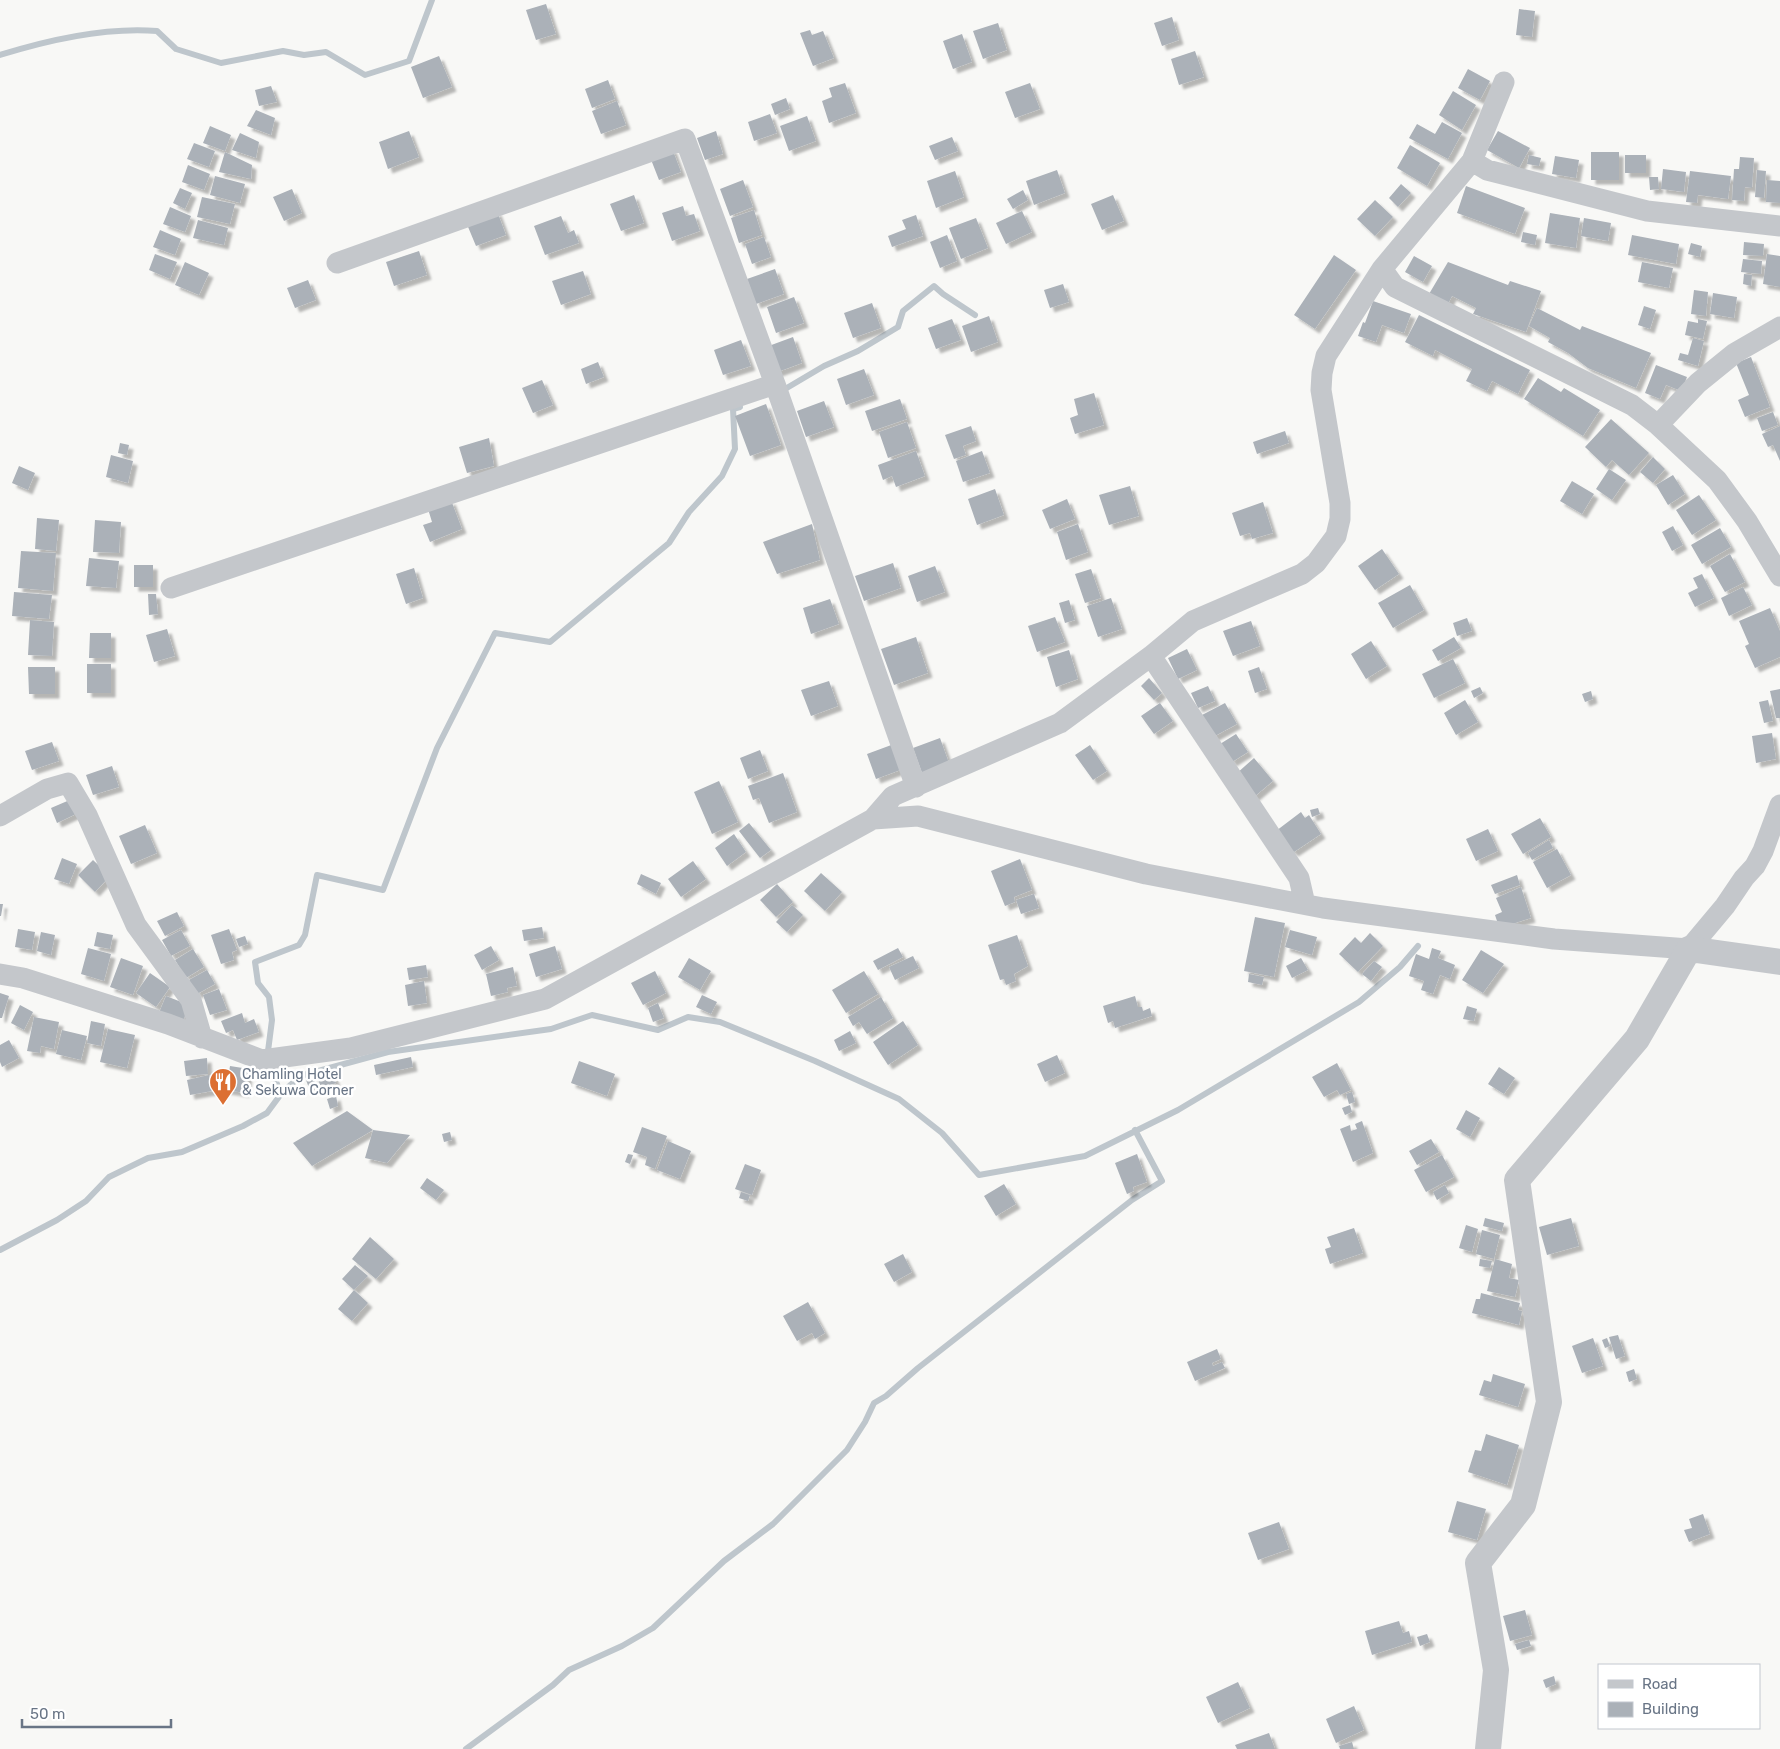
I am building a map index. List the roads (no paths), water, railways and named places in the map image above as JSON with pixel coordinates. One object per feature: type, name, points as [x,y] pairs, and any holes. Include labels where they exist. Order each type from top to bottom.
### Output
[{"type":"street","points":[[0,974],[23,978],[168,1024],[262,1060],[351,1048],[545,999],[873,819],[893,796],[1060,723],[1151,656],[1193,621],[1302,574],[1316,563],[1336,536],[1340,519],[1340,503],[1323,407],[1322,373],[1326,356],[1382,269],[1472,161],[1504,82]]},
{"type":"street","points":[[337,263],[685,139],[775,384],[916,787]]},
{"type":"street","points":[[1472,161],[1487,170],[1647,211],[1780,226]]},
{"type":"street","points":[[1382,269],[1395,287],[1632,405],[1658,425],[1717,480],[1746,521],[1780,576]]},
{"type":"street","points":[[1658,425],[1705,377],[1735,353],[1780,327]]},
{"type":"street","points":[[171,588],[775,384]]},
{"type":"street","points":[[1151,656],[1299,878],[1305,904]]},
{"type":"street","points":[[0,816],[47,789],[68,783],[87,815],[136,925],[191,1000],[202,1038]]},
{"type":"street","points":[[1488,1749],[1496,1670],[1478,1563],[1523,1505],[1549,1402],[1516,1180],[1637,1039],[1688,949],[1725,906],[1754,866],[1763,851],[1780,805]]},
{"type":"street","points":[[873,819],[918,816],[1146,874],[1305,904],[1554,939],[1688,949],[1780,962]]},
{"type":"waterway","points":[[0,55],[38,44],[78,36],[118,31],[157,31],[176,49],[221,63],[283,51],[304,55],[326,52],[365,75],[409,61],[432,0]]},
{"type":"waterway","points":[[780,392],[824,366],[858,351],[898,327],[903,311],[934,286],[975,315]]},
{"type":"waterway","points":[[0,1250],[57,1220],[86,1201],[109,1177],[148,1158],[182,1152],[243,1126],[267,1113],[281,1094],[267,1059],[272,1020],[269,997],[258,983],[255,962],[299,945],[305,935],[317,875],[383,890],[437,748],[495,633],[550,642],[669,543],[689,512],[722,476],[735,449],[733,409],[740,407]]},
{"type":"waterway","points":[[281,1094],[300,1076],[388,1052],[551,1029],[592,1015],[658,1030],[688,1017],[720,1022],[815,1061],[899,1099],[942,1133],[979,1175],[1085,1156],[1178,1110],[1359,1002],[1400,967],[1418,946]]},
{"type":"waterway","points":[[466,1749],[553,1685],[569,1670],[622,1646],[653,1628],[724,1561],[773,1524],[847,1450],[865,1422],[874,1403],[886,1396],[918,1368],[1132,1200],[1162,1181],[1135,1130]]},
{"type":"place","name":"Chamling Hotel & Sekuwa Corner","points":[[223,1106]]}]
